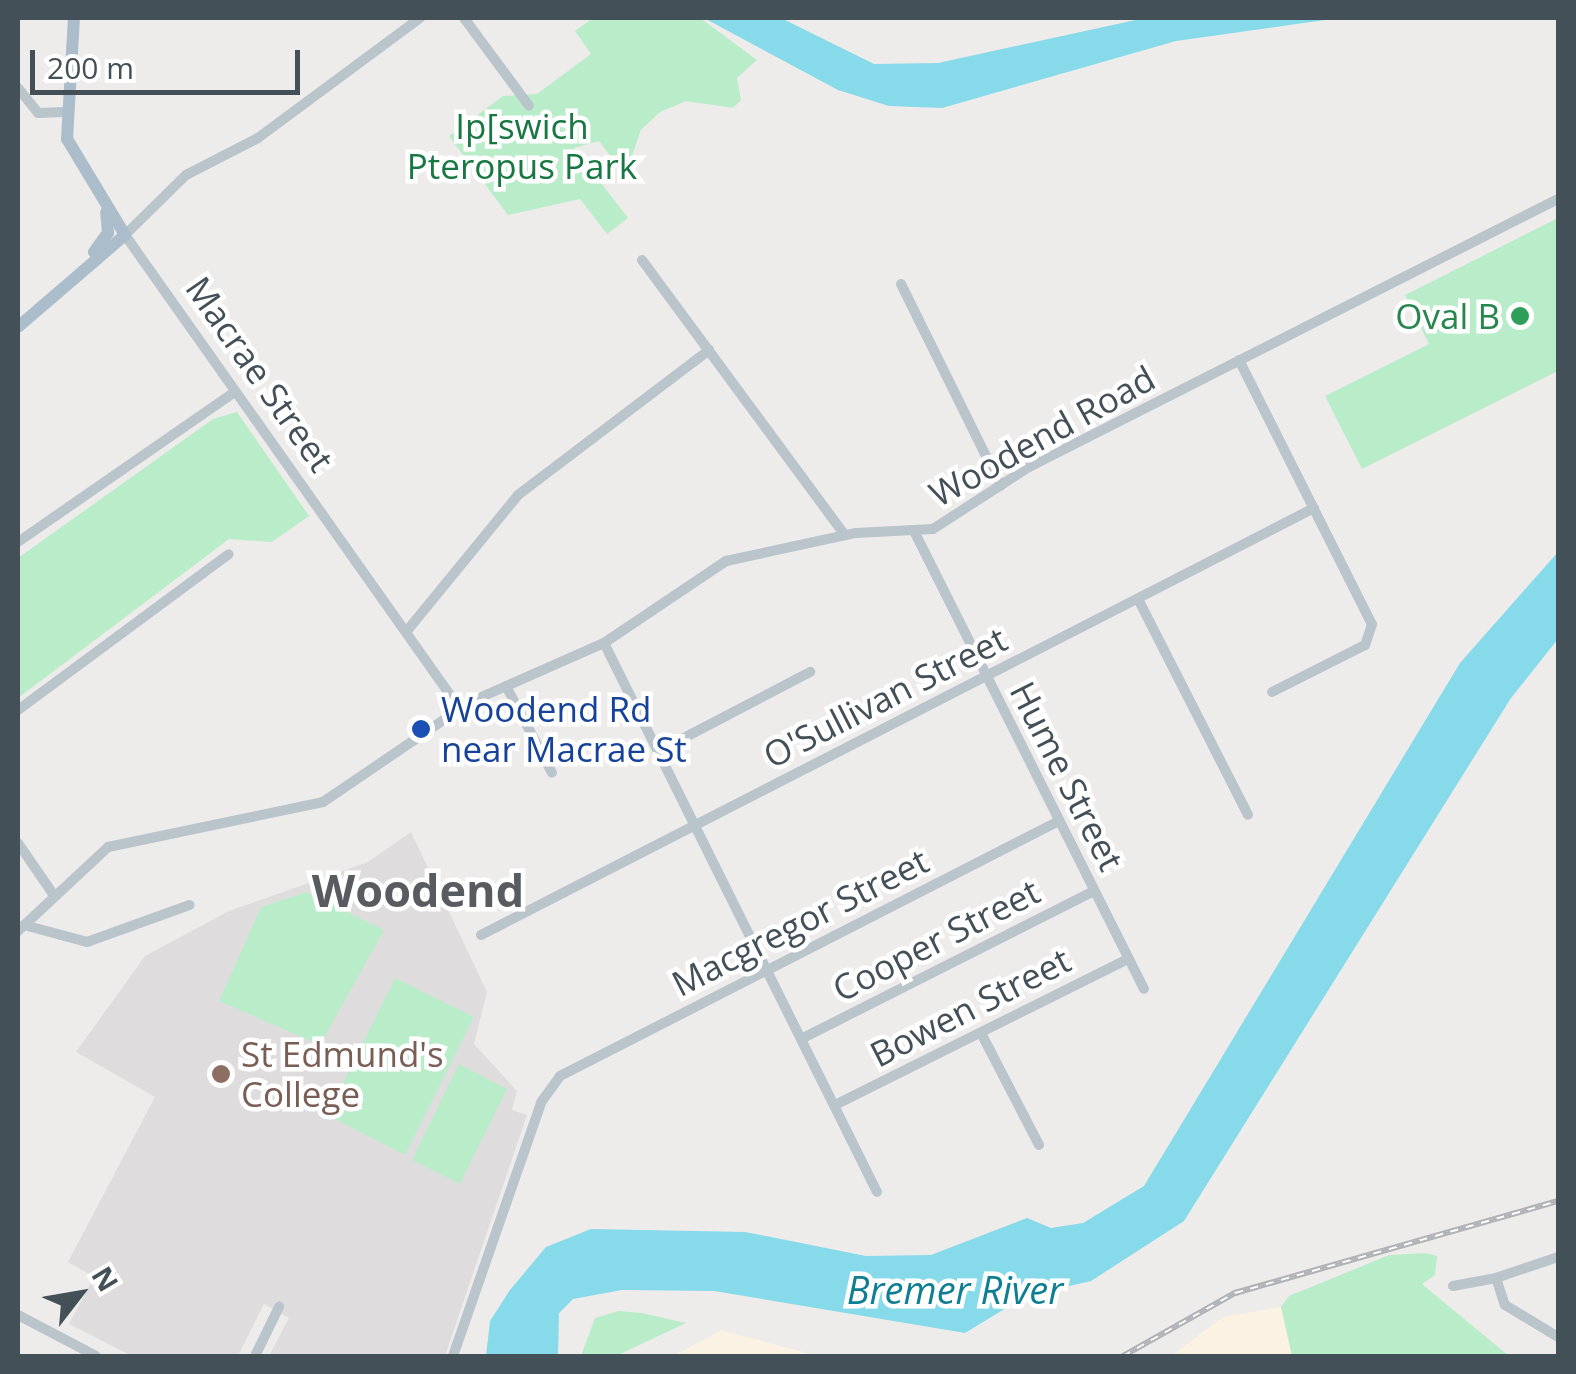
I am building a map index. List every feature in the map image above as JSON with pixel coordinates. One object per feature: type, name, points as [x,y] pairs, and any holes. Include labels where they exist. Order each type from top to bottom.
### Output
[{"type":"main road","name":"Macrae Street","points":[[74,18],[64,112],[75,159],[125,234]]},
{"type":"main road","points":[[62,286],[106,238],[104,204]]},
{"type":"main road","points":[[18,327],[125,234]]},
{"type":"street","points":[[125,234],[186,175],[258,138],[420,18]]},
{"type":"street","points":[[464,18],[529,106]]},
{"type":"street","points":[[18,88],[38,113],[64,112]]},
{"type":"street","name":"Woodend Road","points":[[21,928],[53,894],[116,844],[323,802],[460,709],[604,643],[726,561],[845,535],[916,532],[1239,360],[1558,199]]},
{"type":"street","name":"Macrae Street","points":[[125,234],[233,393],[460,709]]},
{"type":"street","points":[[642,260],[845,535]]},
{"type":"street","points":[[901,284],[1001,486]]},
{"type":"street","points":[[406,632],[518,495],[709,350]]},
{"type":"street","points":[[1239,360],[1372,624],[1370,640],[1272,692]]},
{"type":"street","points":[[18,542],[233,393]]},
{"type":"street","name":"O'Sullivan Street","points":[[480,936],[1314,508]]},
{"type":"street","name":"Hume Street","points":[[916,532],[1144,989]]},
{"type":"street","points":[[18,710],[229,554]]},
{"type":"street","points":[[1138,599],[1248,815]]},
{"type":"street","points":[[604,643],[837,1104],[877,1192]]},
{"type":"street","points":[[657,752],[810,672]]},
{"type":"street","points":[[506,686],[552,774]]},
{"type":"street","name":"Macgregor Street","points":[[453,1356],[542,1101],[566,1072],[1059,821]]},
{"type":"street","points":[[18,844],[53,894]]},
{"type":"street","name":"Cooper Street","points":[[804,1038],[1094,891]]},
{"type":"street","points":[[21,928],[87,942],[190,905]]},
{"type":"street","name":"Bowen Street","points":[[837,1104],[1128,959]]},
{"type":"street","points":[[981,1033],[1040,1145]]},
{"type":"street","points":[[1453,1286],[1496,1278],[1558,1256]]},
{"type":"street","points":[[1496,1278],[1505,1306],[1558,1337]]},
{"type":"street","points":[[255,1356],[279,1307]]},
{"type":"street","points":[[18,1315],[96,1356]]},
{"type":"shaded area","points":[[411,832],[487,992],[474,1044],[517,1091],[512,1110],[527,1115],[445,1356],[269,1356],[289,1318],[264,1304],[238,1356],[132,1356],[69,1324],[94,1277],[68,1262],[155,1097],[76,1052],[145,956],[229,911],[368,862]]},
{"type":"shaded area","points":[[1281,1307],[1292,1356],[1171,1356],[1223,1317]]},
{"type":"shaded area","points":[[721,1330],[818,1356],[673,1356]]},
{"type":"green space","name":"Ip[swich Pteropus Park","points":[[593,18],[700,18],[757,60],[737,78],[741,100],[733,108],[686,101],[660,112],[641,130],[625,176],[599,141],[574,148],[628,218],[607,234],[580,199],[508,215],[449,136],[503,96],[537,94],[591,54],[575,31]]},
{"type":"green space","points":[[1558,218],[1558,371],[1362,469],[1325,396],[1429,344],[1405,295]]},
{"type":"green space","points":[[237,412],[309,516],[272,542],[229,539],[18,698],[18,558],[213,419]]},
{"type":"green space","points":[[306,892],[384,930],[320,1045],[219,1001],[261,907]]},
{"type":"green space","points":[[395,978],[474,1017],[405,1155],[327,1115]]},
{"type":"green space","points":[[459,1064],[507,1089],[460,1184],[412,1160]]},
{"type":"green space","points":[[1389,1255],[1437,1256],[1435,1275],[1422,1284],[1509,1356],[1292,1356],[1281,1307],[1289,1296]]},
{"type":"green space","points":[[618,1311],[686,1323],[616,1356],[581,1356],[595,1318]]},
{"type":"water","points":[[704,18],[781,18],[874,64],[938,63],[1145,18],[1339,18],[1176,41],[942,108],[889,106],[838,90]]},
{"type":"water","name":"Bremer River","points":[[1558,552],[1558,639],[1511,698],[1184,1221],[1091,1281],[1026,1296],[965,1333],[714,1291],[622,1290],[573,1299],[559,1313],[558,1356],[486,1356],[490,1321],[510,1290],[546,1247],[591,1229],[745,1232],[866,1256],[931,1255],[1027,1218],[1051,1228],[1083,1223],[1144,1186],[1460,663]]},
{"type":"railway","points":[[1123,1356],[1235,1293],[1558,1201]]},
{"type":"place","name":"Oval B","points":[[1520,316]]},
{"type":"place","name":"Woodend Rd near Macrae St","points":[[421,729]]},
{"type":"place","name":"St Edmund's College","points":[[221,1074]]},
{"type":"district","name":"Woodend","points":[[418,890]]}]
